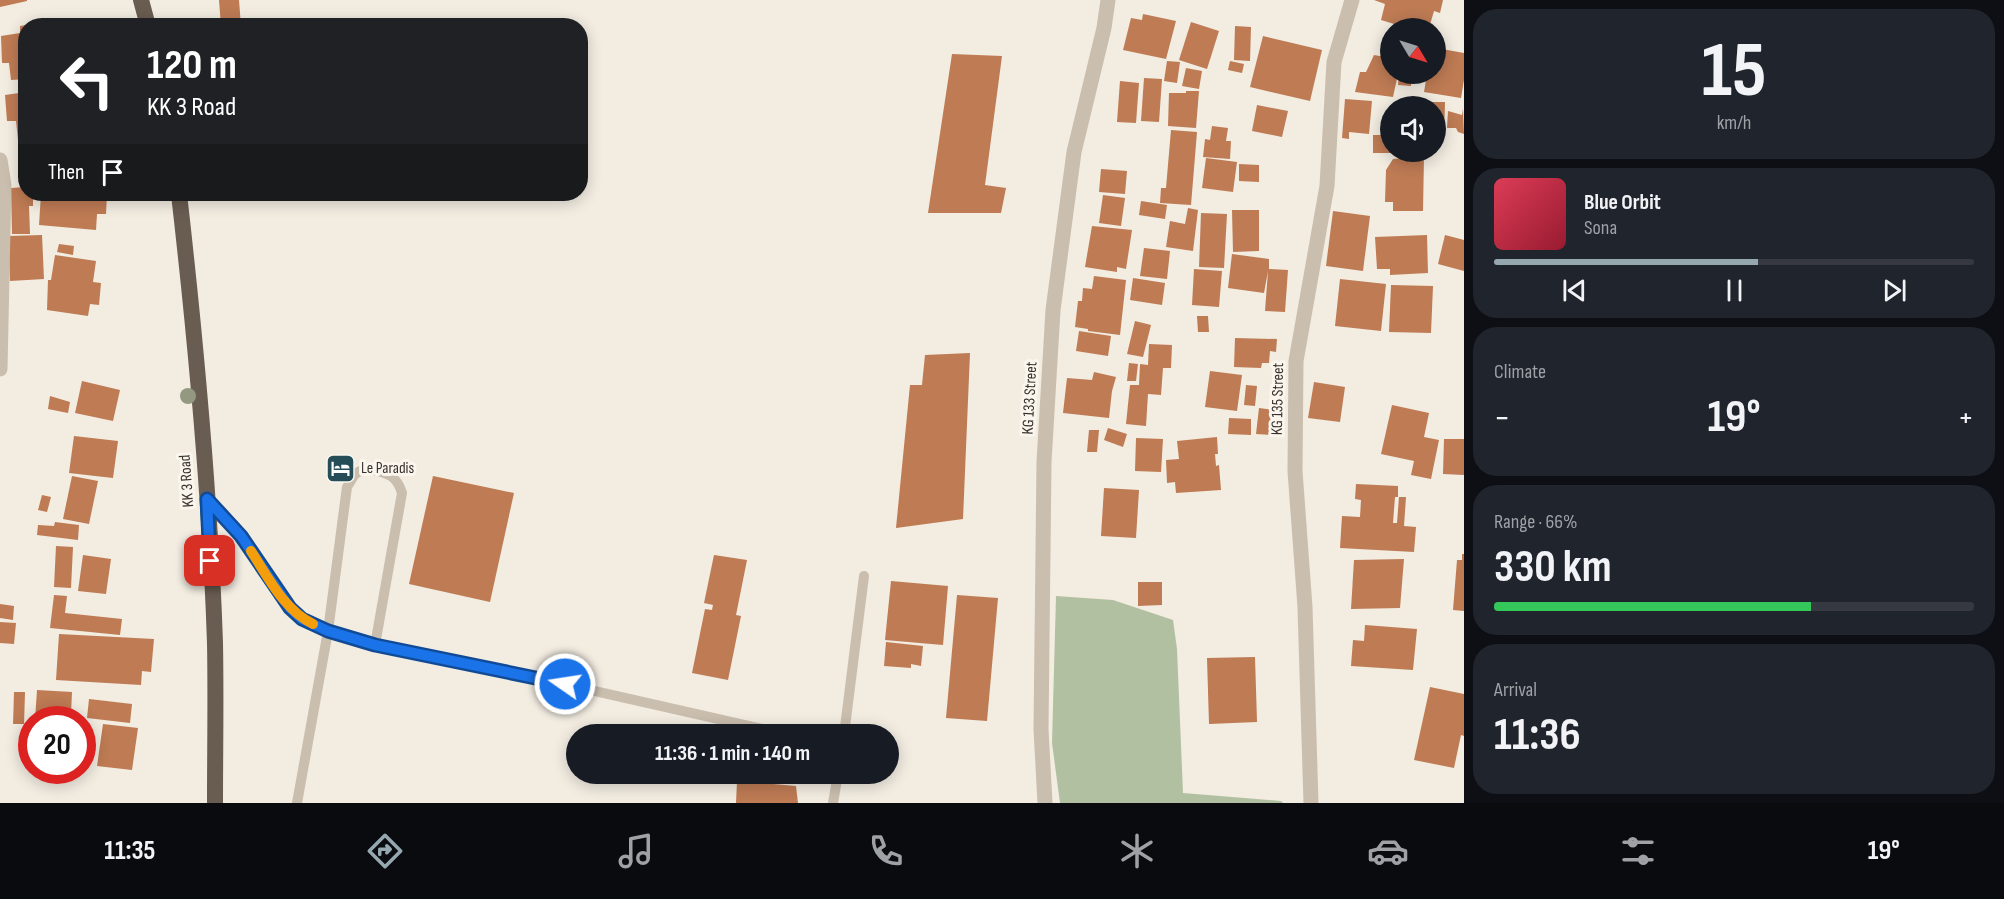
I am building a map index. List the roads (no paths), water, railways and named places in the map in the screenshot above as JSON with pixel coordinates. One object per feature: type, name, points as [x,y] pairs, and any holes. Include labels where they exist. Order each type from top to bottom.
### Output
[{"type":"highway","points":[[141,0],[146,18]]},
{"type":"highway","name":"KK 3 Road","points":[[181,201],[207,499],[215,644],[215,803]]},
{"type":"street","name":"KG 133 Street","points":[[1046,803],[1041,729],[1044,462],[1053,310],[1074,152],[1104,28],[1108,0]]},
{"type":"street","name":"KG 135 Street","points":[[1311,803],[1305,607],[1294,471],[1296,361],[1327,186],[1334,62],[1353,0]]},
{"type":"street","points":[[0,160],[4,185],[0,369]]},
{"type":"lane","points":[[297,803],[328,631],[347,487],[355,474],[366,468],[388,474],[398,482],[402,494],[375,645]]},
{"type":"lane","points":[[207,499],[241,536],[290,608],[302,619],[328,631],[375,645],[498,669],[740,724]]},
{"type":"lane","points":[[845,724],[864,576]]},
{"type":"lane","points":[[833,803],[836,784]]},
{"type":"place","name":"Le Paradis","points":[[340,468]]}]
